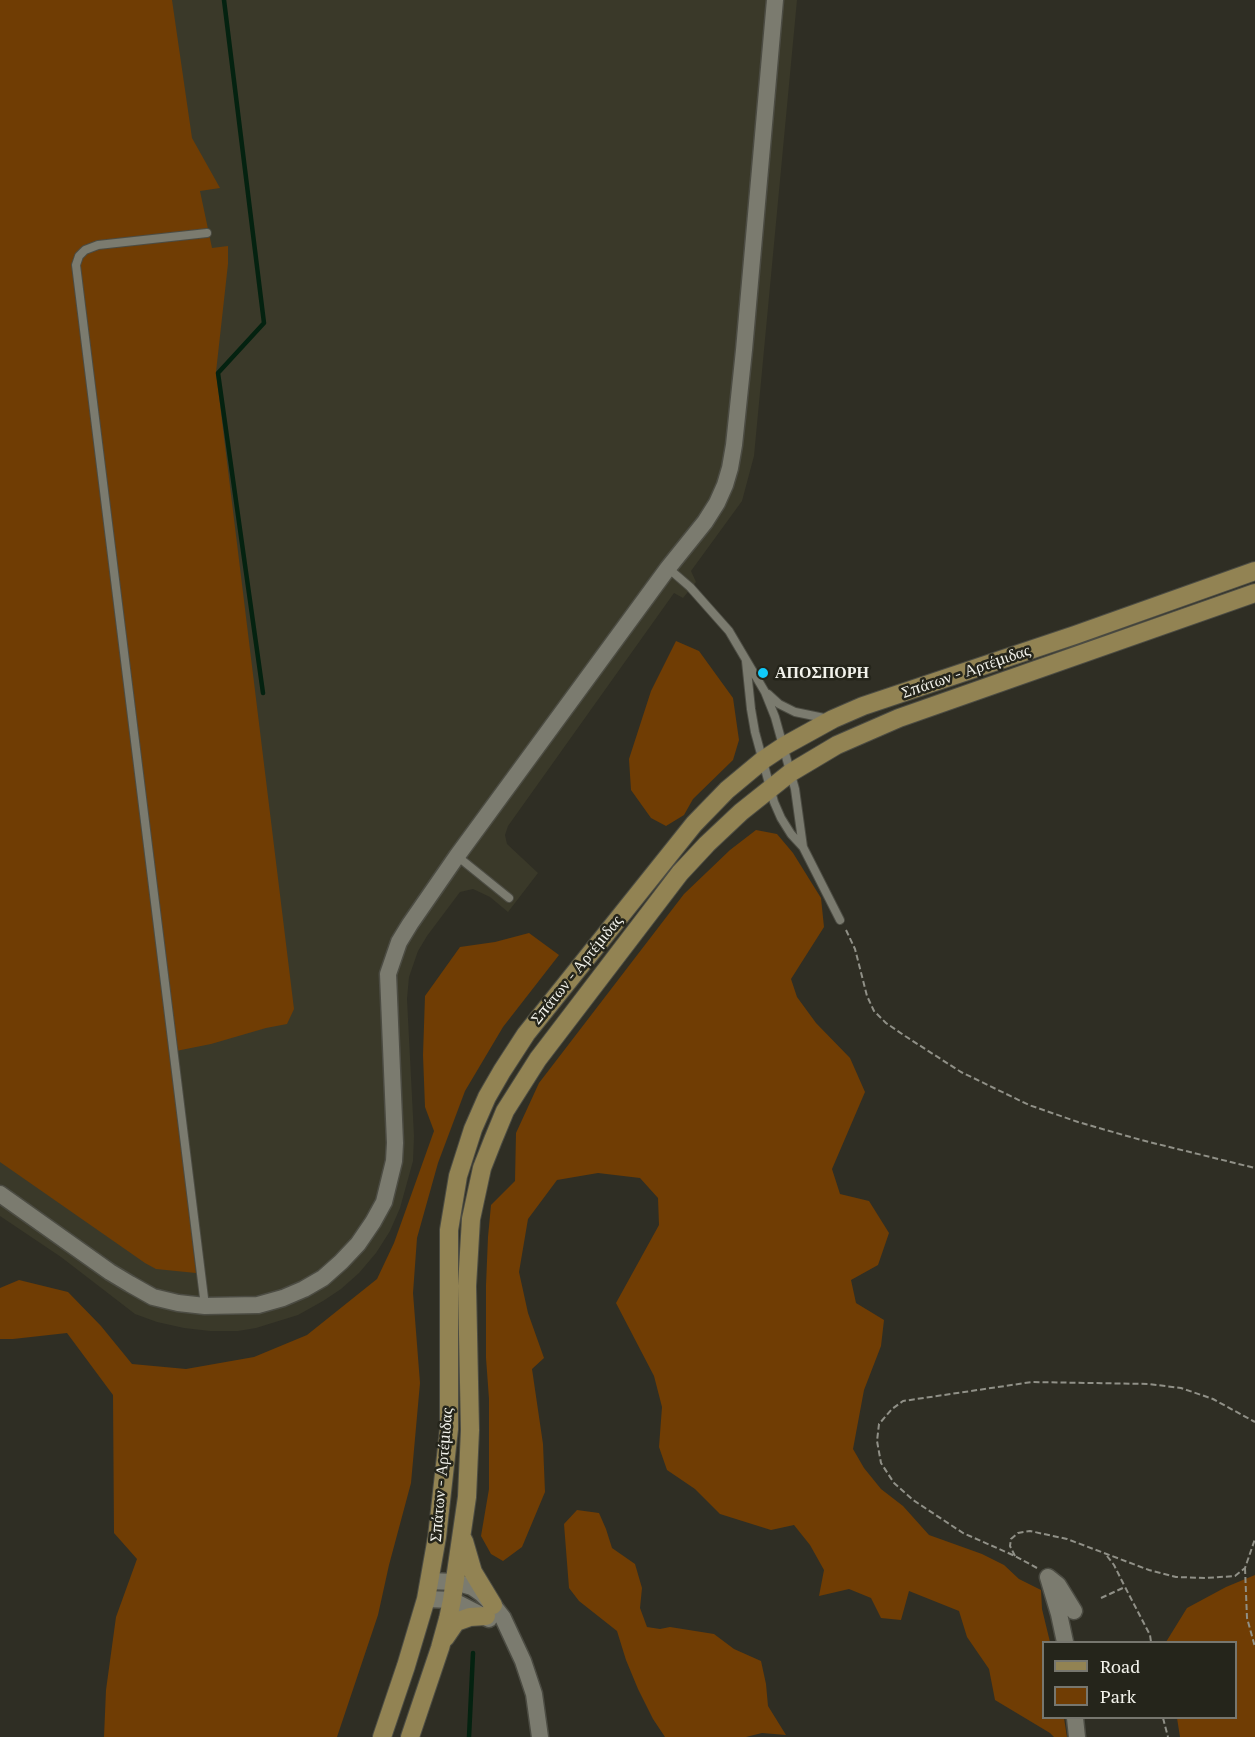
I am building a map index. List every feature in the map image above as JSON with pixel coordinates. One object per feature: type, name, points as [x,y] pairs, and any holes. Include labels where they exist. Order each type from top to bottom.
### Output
[{"type":"main road","name":"Σπάτων - Αρτέμιδας","points":[[382,1737],[406,1666],[427,1590],[437,1537],[449,1429],[449,1230],[458,1176],[473,1129],[487,1097],[526,1034],[694,824],[727,790],[784,746],[833,719],[863,706],[1075,635],[1255,571]]},
{"type":"main road","name":"Σπάτων - Αρτέμιδας","points":[[410,1737],[440,1648],[454,1591],[467,1497],[470,1430],[467,1286],[471,1219],[482,1168],[505,1111],[538,1059],[680,873],[741,812],[790,773],[837,745],[899,718],[1255,593]]},
{"type":"main road","points":[[440,1648],[456,1622],[489,1610],[473,1572],[462,1535]]},
{"type":"street","points":[[0,1194],[110,1272],[153,1297],[205,1306],[258,1305],[283,1299],[304,1290],[323,1278],[341,1262],[358,1244],[373,1222],[384,1202],[394,1161],[388,974],[396,949],[458,856],[668,568],[705,522],[717,503],[730,468],[744,350],[775,0]]},
{"type":"street","points":[[1048,1578],[1058,1585],[1074,1611]]},
{"type":"street","points":[[1048,1578],[1065,1641]]},
{"type":"street","points":[[427,1590],[454,1591],[472,1587],[482,1594],[489,1610],[511,1637],[524,1661],[534,1694],[540,1737]]},
{"type":"street","points":[[1075,1719],[1077,1737]]},
{"type":"lane","points":[[205,1306],[76,265],[85,250],[98,245],[207,233]]},
{"type":"lane","points":[[668,568],[718,616],[740,646],[746,661],[765,692],[784,746],[799,808],[803,847]]},
{"type":"lane","points":[[746,661],[755,732],[781,819],[803,847],[840,920]]},
{"type":"lane","points":[[765,692],[779,704],[795,712],[833,719]]},
{"type":"lane","points":[[458,856],[509,898]]},
{"type":"path","points":[[840,920],[855,949],[867,996],[874,1011],[886,1023],[961,1072],[1029,1105],[1078,1122],[1255,1168]]},
{"type":"path","points":[[1048,1578],[1036,1567],[963,1533],[913,1500],[894,1483],[881,1463],[877,1441],[879,1424],[892,1409],[903,1401],[1032,1382],[1149,1384],[1181,1388],[1213,1399],[1255,1422]]},
{"type":"path","points":[[1015,1556],[1010,1546],[1011,1539],[1018,1533],[1030,1531],[1068,1539],[1149,1570],[1176,1577],[1235,1576],[1245,1568]]},
{"type":"path","points":[[1255,1539],[1245,1568],[1247,1618],[1255,1647]]},
{"type":"path","points":[[1106,1554],[1114,1565],[1150,1635],[1151,1641]]},
{"type":"path","points":[[1101,1598],[1125,1587]]},
{"type":"path","points":[[1163,1719],[1168,1737]]},
{"type":"shaded area","points":[[0,0],[797,0],[754,456],[742,501],[691,571],[696,582],[683,598],[674,593],[508,826],[505,835],[507,844],[538,873],[508,912],[490,897],[473,889],[460,892],[418,951],[409,977],[407,999],[414,1136],[413,1161],[400,1208],[390,1231],[376,1253],[341,1289],[298,1315],[256,1328],[238,1331],[210,1331],[184,1328],[135,1314],[61,1257],[0,1216]]},
{"type":"green space","points":[[0,0],[172,0],[192,138],[220,188],[200,191],[212,248],[228,246],[216,372],[294,1009],[287,1024],[171,1052],[196,1273],[156,1269],[145,1263],[0,1162]]},
{"type":"green space","points":[[676,641],[699,651],[733,698],[739,740],[733,760],[693,799],[684,815],[666,826],[651,818],[631,790],[629,759],[651,691]]},
{"type":"green space","points":[[756,830],[777,834],[793,853],[821,898],[824,927],[791,979],[797,997],[816,1023],[850,1058],[865,1092],[832,1169],[840,1194],[869,1201],[889,1233],[878,1265],[851,1280],[856,1303],[884,1320],[881,1346],[864,1390],[853,1449],[864,1468],[881,1489],[903,1506],[929,1535],[982,1554],[1004,1565],[1019,1579],[1041,1590],[1042,1609],[1050,1641],[1042,1641],[1042,1719],[1064,1719],[1067,1737],[1054,1737],[995,1700],[989,1669],[967,1637],[959,1611],[909,1591],[901,1620],[881,1618],[871,1598],[849,1589],[819,1596],[824,1570],[810,1545],[794,1525],[771,1530],[720,1514],[695,1489],[667,1470],[659,1447],[662,1407],[654,1376],[616,1303],[659,1225],[658,1198],[640,1178],[598,1173],[557,1180],[528,1219],[519,1272],[528,1313],[544,1358],[532,1369],[543,1444],[545,1492],[522,1547],[503,1561],[491,1554],[481,1536],[489,1489],[489,1399],[486,1358],[488,1237],[491,1205],[515,1181],[516,1133],[539,1083],[684,894],[730,850]]},
{"type":"green space","points":[[529,933],[559,955],[503,1027],[465,1091],[438,1163],[417,1238],[413,1293],[420,1383],[411,1483],[378,1615],[337,1737],[104,1737],[106,1690],[116,1617],[137,1559],[114,1533],[113,1395],[67,1333],[0,1339],[0,1288],[19,1280],[68,1292],[101,1326],[132,1364],[186,1369],[254,1357],[307,1335],[377,1279],[394,1243],[434,1131],[425,1107],[423,1055],[425,996],[460,947],[495,942]]},
{"type":"green space","points":[[577,1510],[599,1513],[612,1548],[635,1564],[642,1588],[640,1608],[647,1627],[660,1629],[670,1627],[714,1634],[734,1649],[761,1661],[768,1706],[786,1735],[762,1733],[746,1737],[665,1737],[638,1689],[617,1631],[579,1601],[569,1588],[564,1524]]},
{"type":"green space","points":[[1255,1575],[1255,1737],[1180,1737],[1177,1719],[1237,1719],[1237,1641],[1167,1641],[1187,1608],[1226,1587]]},
{"type":"waterway","points":[[224,0],[264,323],[218,373],[263,693]]},
{"type":"waterway","points":[[469,1737],[473,1653]]},
{"type":"place","name":"ΑΠΟΣΠΟΡΗ","points":[[763,673]]}]
